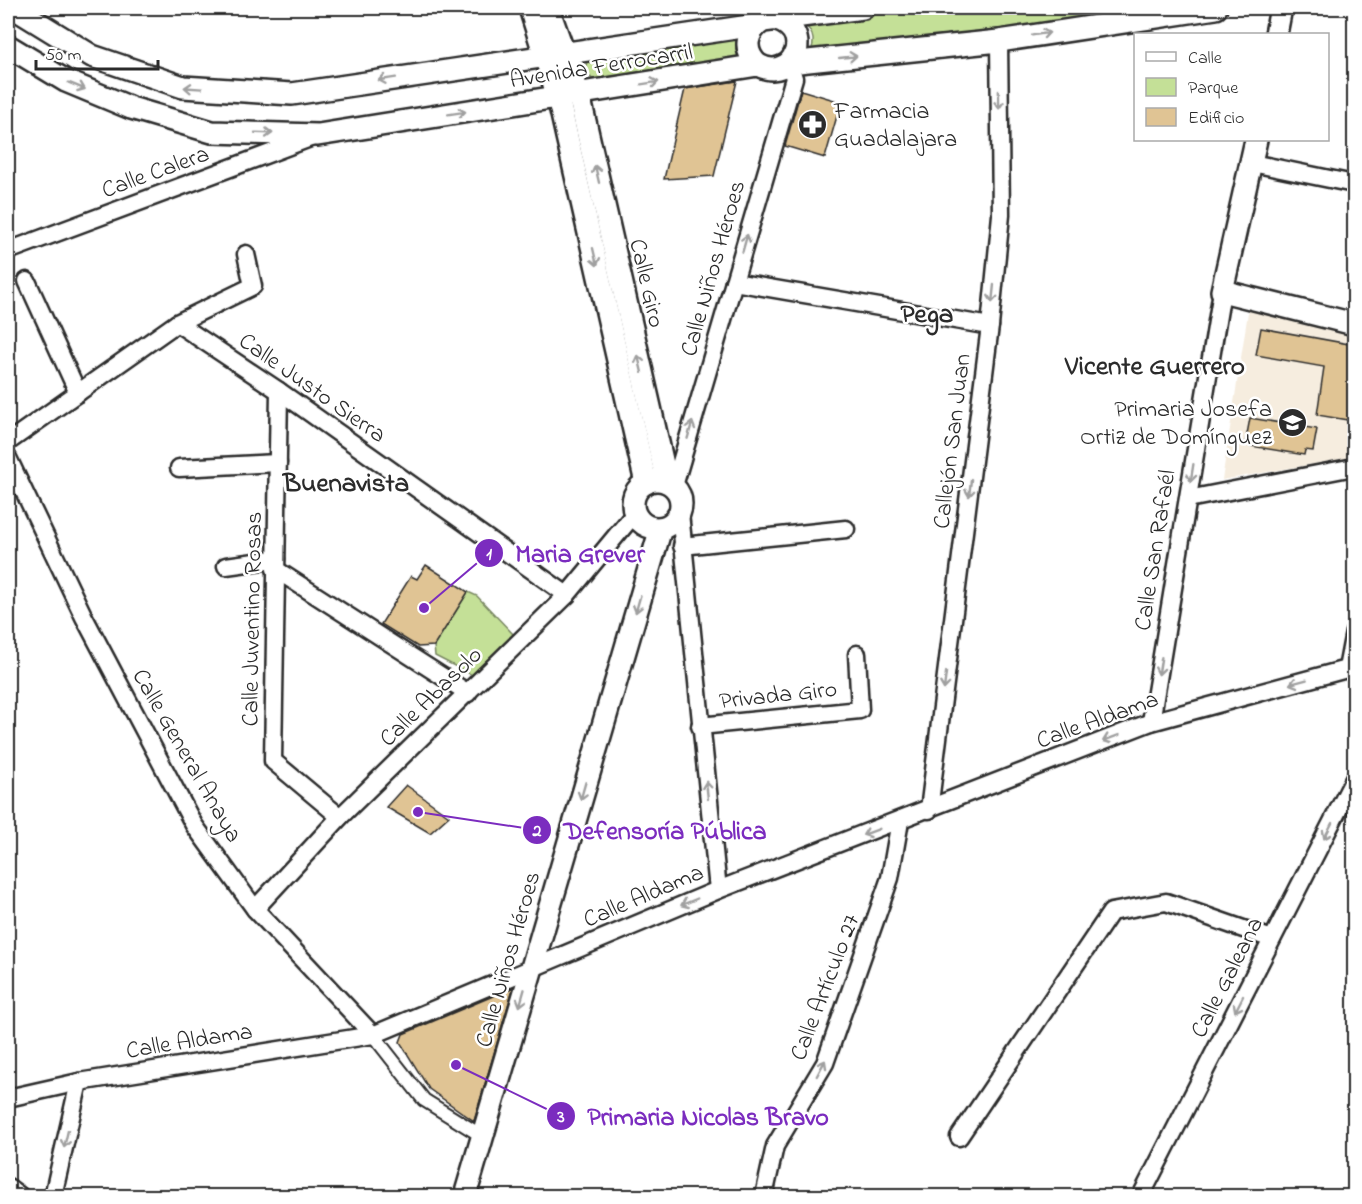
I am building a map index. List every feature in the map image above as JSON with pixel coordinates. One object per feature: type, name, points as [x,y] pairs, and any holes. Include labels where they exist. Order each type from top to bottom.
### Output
[{"type":"street","name":"Avenida Ferrocarril","points":[[14,8],[93,56],[183,87],[292,94],[555,54],[766,18],[863,8]]},
{"type":"street","points":[[530,8],[555,54]]},
{"type":"street","points":[[548,8],[555,54],[569,96]]},
{"type":"street","name":"Avenida Ferrocarril","points":[[8,46],[66,81],[131,108],[212,132],[318,135],[758,65],[774,70],[789,63],[999,41],[1216,8]]},
{"type":"street","points":[[1276,33],[1281,8]]},
{"type":"street","points":[[758,65],[752,60],[747,44],[748,37],[766,18],[790,27],[797,40],[795,56],[789,63]]},
{"type":"street","name":"Callejón San Juan","points":[[929,810],[990,326],[1001,215],[999,41]]},
{"type":"street","name":"Calle Niños Héroes","points":[[670,484],[734,282],[794,78],[789,63]]},
{"type":"street","name":"Calle Giro","points":[[569,96],[646,483]]},
{"type":"street","name":"Calle Giro","points":[[569,96],[670,484]]},
{"type":"street","name":"Calle Calera","points":[[11,244],[318,135]]},
{"type":"street","name":"Calle San Rafaél","points":[[1151,722],[1222,291],[1256,141]]},
{"type":"street","points":[[1252,163],[1354,184]]},
{"type":"street","points":[[8,442],[177,323],[253,285],[246,254]]},
{"type":"street","points":[[27,281],[78,393]]},
{"type":"street","points":[[734,282],[990,326]]},
{"type":"street","points":[[1222,291],[1354,324]]},
{"type":"street","name":"Calle Justo Sierra","points":[[177,323],[279,391],[567,595]]},
{"type":"street","name":"Calle Juventino Rosas","points":[[279,391],[273,761],[340,817]]},
{"type":"street","name":"Calle General Anaya","points":[[8,458],[84,617],[194,825],[255,909],[373,1035],[424,1100],[482,1136]]},
{"type":"street","points":[[179,468],[278,463]]},
{"type":"street","points":[[1188,500],[1354,467]]},
{"type":"street","points":[[680,513],[675,520],[661,528],[652,528],[635,513],[634,499],[640,487],[653,480],[670,484],[681,499],[682,546],[718,890]]},
{"type":"street","name":"Calle Abasolo","points":[[255,909],[340,817],[567,595],[635,513]]},
{"type":"street","name":"Calle Niños Héroes","points":[[465,1197],[661,528]]},
{"type":"street","points":[[682,546],[846,529]]},
{"type":"street","points":[[226,566],[275,564],[468,693]]},
{"type":"street","points":[[1351,668],[1354,632]]},
{"type":"street","name":"Privada Giro","points":[[700,726],[860,710],[857,654]]},
{"type":"street","name":"Calle Aldama","points":[[8,1098],[79,1082],[373,1035],[718,890],[1151,722],[1351,668]]},
{"type":"street","name":"Calle Galeana","points":[[1141,1197],[1354,779]]},
{"type":"street","name":"Calle Artículo 27","points":[[764,1197],[775,1146],[825,1063],[890,878],[900,821]]},
{"type":"street","points":[[959,1137],[1111,912],[1166,902],[1272,939]]},
{"type":"street","points":[[53,1197],[79,1082]]},
{"type":"street","points":[[8,1187],[20,1197]]},
{"type":"shaded area","name":"Primaria Josefa Ortiz de Domínguez","points":[[1249,306],[1326,323],[1325,330],[1354,336],[1354,457],[1222,480]]},
{"type":"green space","points":[[898,8],[1159,8],[808,58],[813,38],[810,30],[802,22]]},
{"type":"green space","points":[[737,36],[736,50],[741,59],[592,79],[585,70],[588,56]]},
{"type":"green space","points":[[468,592],[477,596],[514,635],[476,677],[435,656],[434,646]]},
{"type":"building","points":[[737,81],[714,176],[664,179],[685,89]]},
{"type":"building","name":"Farmacia Guadalajara","points":[[801,90],[841,102],[825,158],[785,146]]},
{"type":"building","name":"Primaria Josefa Ortiz de Domínguez","points":[[1261,328],[1354,345],[1354,421],[1317,415],[1324,367],[1256,355]]},
{"type":"building","name":"Primaria Josefa Ortiz de Domínguez","points":[[1250,418],[1317,429],[1313,451],[1305,450],[1304,455],[1245,445]]},
{"type":"building","points":[[426,565],[468,592],[434,646],[418,647],[381,624],[411,576],[417,579]]},
{"type":"building","points":[[406,785],[449,816],[430,833],[386,807]]},
{"type":"building","points":[[512,988],[474,1121],[429,1089],[400,1042],[403,1034]]},
{"type":"place","name":"Farmacia Guadalajara","points":[[813,124]]},
{"type":"place","name":"Primaria Josefa Ortiz de Domínguez","points":[[1293,422]]},
{"type":"place","name":"Maria Grever","points":[[424,608]]},
{"type":"place","name":"Defensoría Pública","points":[[418,812]]},
{"type":"place","name":"Primaria Nicolas Bravo","points":[[456,1065]]},
{"type":"district","name":"Pega","points":[[927,313]]},
{"type":"district","name":"Vicente Guerrero","points":[[1155,365]]},
{"type":"district","name":"Buenavista","points":[[346,482]]}]
